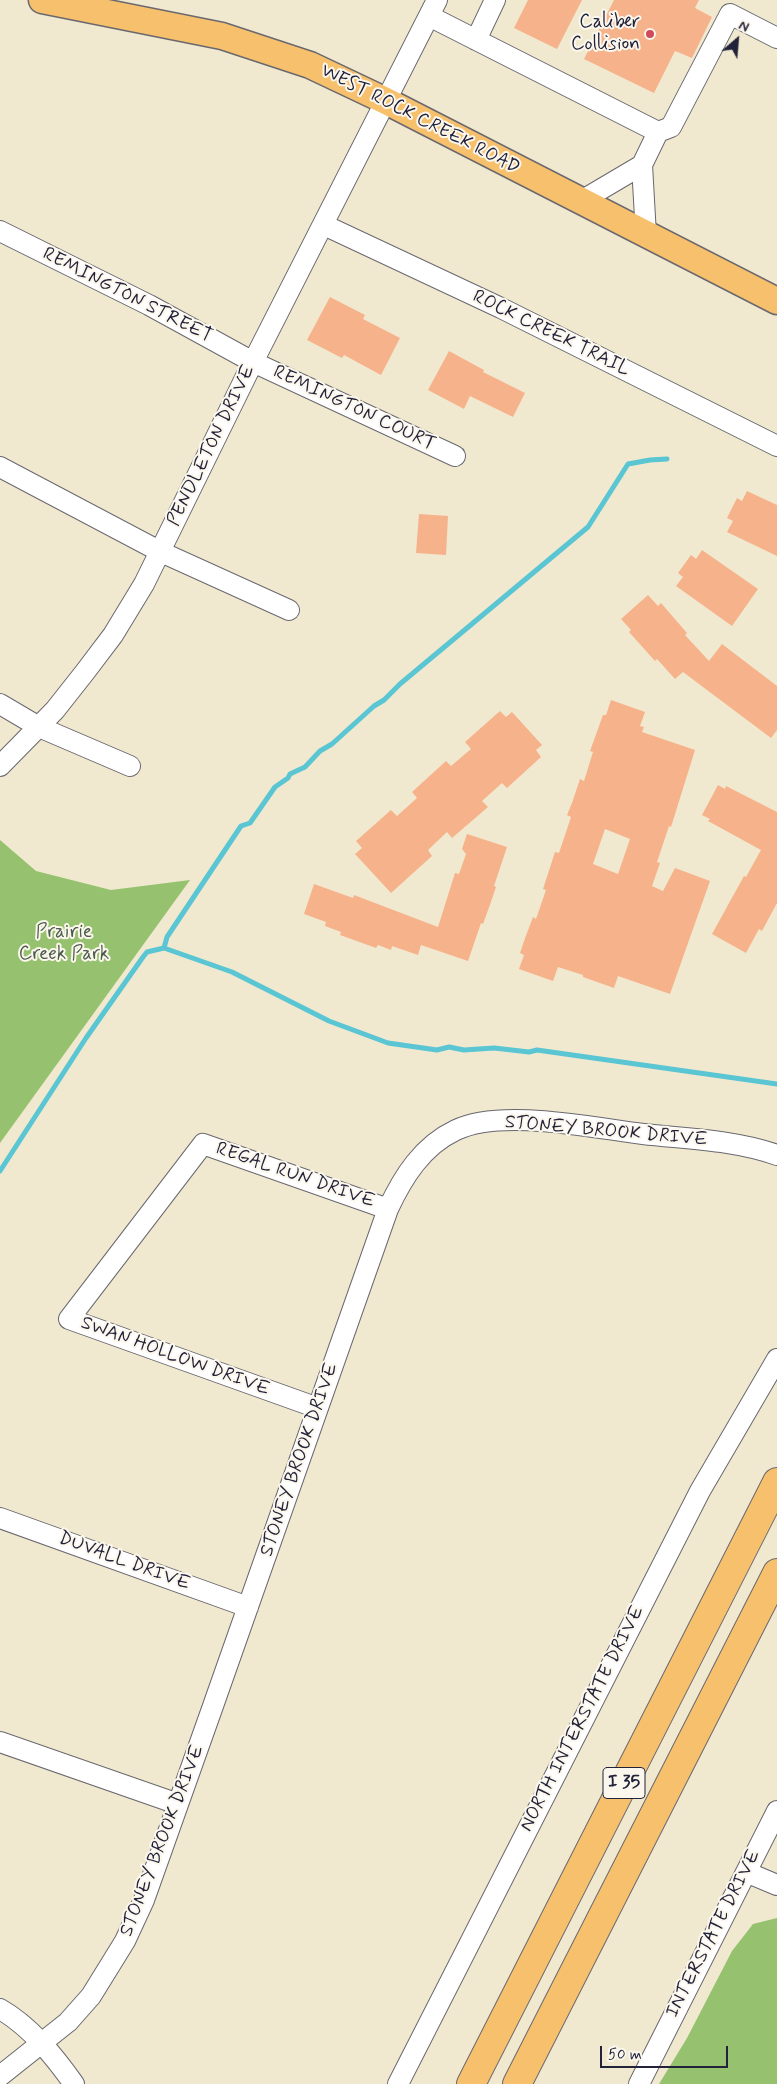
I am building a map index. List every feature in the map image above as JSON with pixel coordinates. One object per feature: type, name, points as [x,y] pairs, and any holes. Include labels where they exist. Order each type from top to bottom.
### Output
[{"type":"highway","name":"I 35","points":[[471,2084],[777,1482]]},
{"type":"highway","name":"I 35","points":[[517,2084],[777,1573]]},
{"type":"main road","name":"WEST ROCK CREEK ROAD","points":[[42,0],[99,10],[132,8],[310,65],[386,101],[777,301]]},
{"type":"street","points":[[476,40],[495,0]]},
{"type":"street","points":[[433,8],[476,40],[658,132]]},
{"type":"street","name":"PENDLETON DRIVE","points":[[0,766],[55,710],[113,635],[161,552],[253,362],[433,8]]},
{"type":"street","points":[[646,235],[642,165],[658,132],[671,127],[730,14],[777,38]]},
{"type":"street","points":[[581,201],[642,165]]},
{"type":"street","name":"ROCK CREEK TRAIL","points":[[324,225],[501,308],[777,446]]},
{"type":"street","name":"REMINGTON STREET","points":[[0,231],[149,305],[253,362]]},
{"type":"street","name":"REMINGTON COURT","points":[[253,362],[455,456]]},
{"type":"street","points":[[0,467],[161,552],[289,610]]},
{"type":"street","points":[[0,704],[39,727],[130,766]]},
{"type":"street","name":"STONEY BROOK DRIVE","points":[[0,2076],[68,2022],[91,1996],[125,1941],[144,1900],[388,1208],[407,1172],[435,1143],[455,1130],[469,1125],[514,1120],[714,1142],[753,1148],[777,1155]]},
{"type":"street","name":"REGAL RUN DRIVE","points":[[203,1144],[388,1208]]},
{"type":"street","name":"SWAN HOLLOW DRIVE","points":[[203,1144],[69,1319],[318,1408]]},
{"type":"street","name":"NORTH INTERSTATE DRIVE","points":[[398,2084],[700,1491],[777,1359]]},
{"type":"street","name":"DUVALL DRIVE","points":[[0,1518],[248,1607]]},
{"type":"street","points":[[0,1742],[178,1804]]},
{"type":"street","name":"INTERSTATE DRIVE","points":[[638,2084],[777,1811]]},
{"type":"street","points":[[746,1872],[777,1885]]},
{"type":"street","points":[[0,2009],[17,2018],[61,2066],[74,2084]]},
{"type":"green space","name":"Prairie Creek Park","points":[[0,840],[36,871],[111,890],[190,880],[0,1143]]},
{"type":"green space","points":[[777,1918],[777,2084],[659,2084],[687,2038],[732,1951],[753,1924]]},
{"type":"building","points":[[528,0],[582,0],[557,49],[514,28]]},
{"type":"building","name":"Caliber Collision","points":[[614,0],[699,0],[695,8],[712,17],[692,58],[675,51],[654,93],[584,59]]},
{"type":"building","points":[[330,297],[365,315],[363,319],[400,338],[381,375],[344,355],[342,358],[307,340]]},
{"type":"building","points":[[449,351],[484,370],[483,372],[525,393],[513,417],[470,396],[464,409],[428,390]]},
{"type":"building","points":[[747,491],[777,505],[777,556],[727,532],[733,521],[727,518],[737,498],[742,501]]},
{"type":"building","points":[[419,514],[448,516],[446,555],[416,553]]},
{"type":"building","points":[[702,550],[758,589],[732,626],[676,586],[683,577],[678,573],[691,555],[696,559]]},
{"type":"building","points":[[648,595],[658,606],[661,603],[687,633],[685,635],[709,661],[722,644],[777,686],[777,730],[771,738],[683,672],[675,679],[657,659],[655,661],[629,632],[631,630],[621,619]]},
{"type":"building","points":[[611,700],[645,712],[640,726],[644,727],[642,732],[695,750],[671,827],[669,826],[657,862],[660,863],[652,886],[663,891],[675,868],[710,881],[670,994],[618,976],[614,988],[558,967],[553,981],[519,969],[524,955],[520,953],[524,941],[533,917],[536,919],[546,890],[543,889],[555,852],[559,853],[571,817],[567,815],[580,779],[584,781],[593,752],[590,751],[603,715],[606,715]],"holes":[[[605,829],[630,839],[618,874],[593,864]]]},
{"type":"building","points":[[500,711],[506,717],[512,712],[542,745],[536,750],[541,757],[507,788],[502,783],[482,801],[488,807],[452,838],[447,832],[428,850],[432,856],[391,893],[355,854],[362,848],[356,841],[391,810],[397,816],[417,798],[412,792],[446,761],[451,766],[471,749],[465,742]]},
{"type":"building","points":[[718,785],[725,789],[726,786],[777,812],[777,903],[762,931],[759,929],[746,953],[712,934],[744,876],[746,877],[761,850],[708,821],[710,819],[702,815]]},
{"type":"building","points":[[467,834],[507,847],[494,886],[496,887],[492,899],[483,924],[481,923],[468,961],[421,945],[418,955],[392,946],[391,950],[378,945],[376,948],[340,935],[341,932],[325,926],[326,922],[304,914],[314,884],[353,898],[354,895],[438,927],[455,873],[459,874],[466,854],[462,849]]},
{"type":"waterway","points":[[164,948],[167,937],[241,826],[250,823],[275,787],[288,778],[290,774],[305,767],[320,751],[332,744],[374,706],[384,700],[400,684],[588,527],[628,464],[667,459]]},
{"type":"waterway","points":[[0,1171],[86,1038],[143,957],[147,952],[164,948],[232,972],[329,1021],[388,1043],[437,1050],[449,1047],[464,1050],[494,1048],[529,1052],[537,1050],[777,1084]]},
{"type":"place","name":"Caliber Collision","points":[[650,34]]}]
